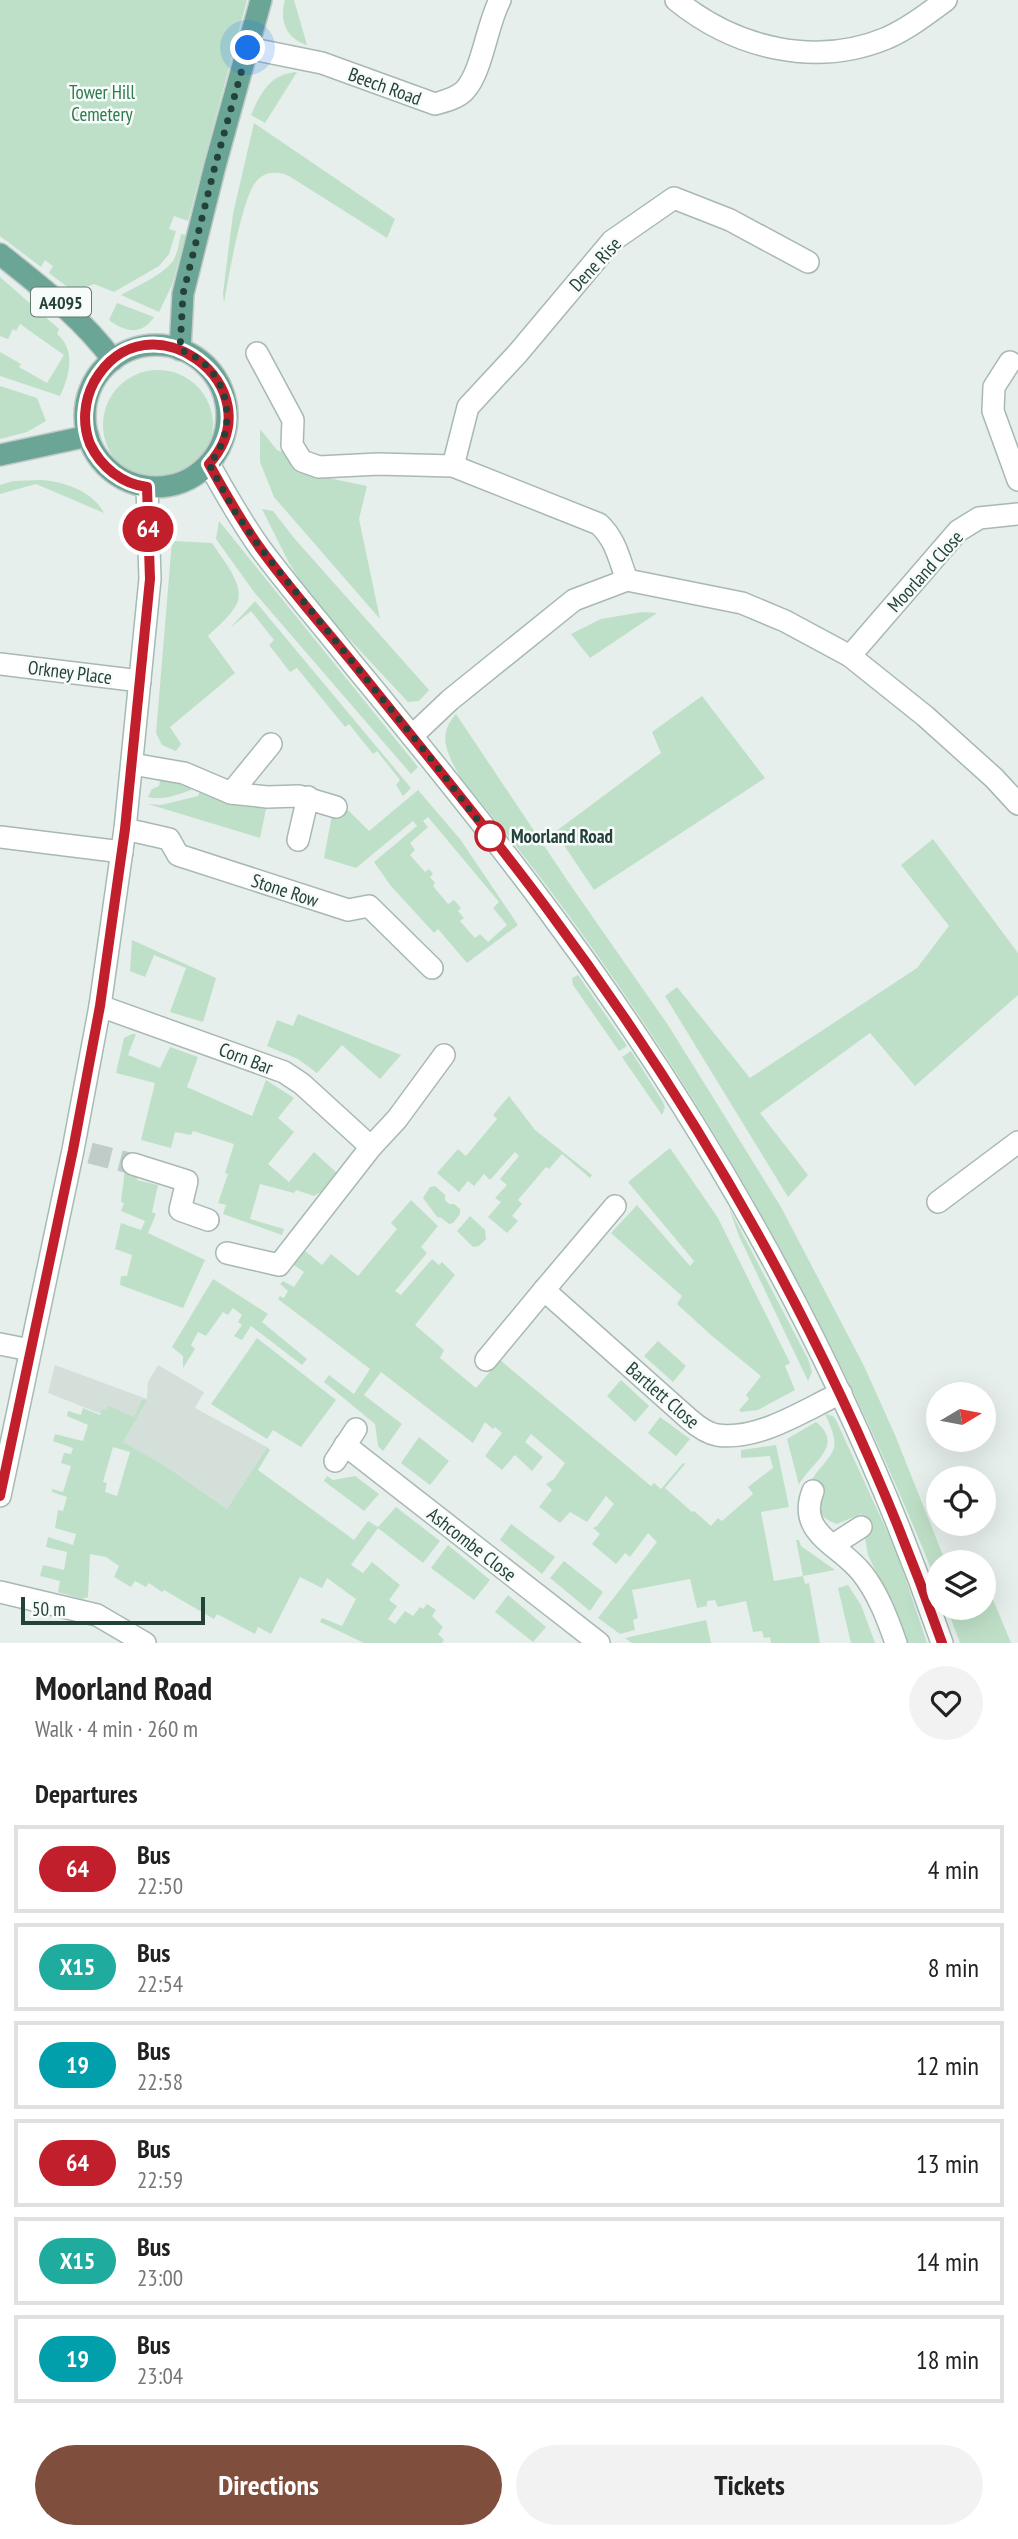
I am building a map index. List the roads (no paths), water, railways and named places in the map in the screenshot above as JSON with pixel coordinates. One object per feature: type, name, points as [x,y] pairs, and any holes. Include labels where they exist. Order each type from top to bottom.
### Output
[{"type":"main road","points":[[180,350],[183,294],[261,0]]},
{"type":"main road","name":"A4095","points":[[0,254],[64,304],[113,360]]},
{"type":"main road","points":[[143,345],[168,345],[191,353],[211,369],[223,390],[228,413],[225,435],[216,456],[201,473],[181,484],[159,488],[137,486],[116,476],[100,461],[88,436],[84,417],[89,392],[101,370],[113,360],[120,354],[143,345]]},
{"type":"main road","points":[[0,455],[88,436]]},
{"type":"street","name":"Beech Road","points":[[248,48],[322,63],[435,104],[450,100],[466,90],[476,72],[492,16],[500,0]]},
{"type":"street","points":[[676,0],[715,27],[743,40],[770,48],[826,52],[858,47],[887,38],[918,21],[946,0]]},
{"type":"street","name":"Dene Rise","points":[[453,466],[468,407],[518,353],[612,241],[674,198],[730,220],[808,262]]},
{"type":"street","points":[[257,353],[293,421],[292,445],[302,461],[319,467],[378,464],[453,466],[599,524],[610,534],[627,580]]},
{"type":"street","points":[[1010,362],[994,387],[993,411],[1018,480]]},
{"type":"street","points":[[209,464],[234,510],[261,549],[547,909],[641,1041],[756,1226],[841,1393],[917,1570],[942,1643]]},
{"type":"street","points":[[0,1496],[30,1350],[81,1152],[132,764],[150,579],[147,487]]},
{"type":"street","name":"Moorland Close","points":[[850,656],[958,531],[979,518],[1017,509]]},
{"type":"street","points":[[411,736],[450,700],[574,600],[627,580],[742,603],[785,621],[850,656],[925,716],[994,778],[1018,804]]},
{"type":"street","name":"Orkney Place","points":[[0,664],[140,681]]},
{"type":"street","points":[[231,793],[271,744]]},
{"type":"street","points":[[132,764],[184,773],[231,793],[267,797],[308,797],[336,807]]},
{"type":"street","points":[[299,840],[308,797]]},
{"type":"street","name":"Stone Row","points":[[125,829],[169,839],[178,855],[348,910],[369,906],[432,968]]},
{"type":"street","points":[[0,837],[122,852]]},
{"type":"street","name":"Corn Bar","points":[[100,1006],[284,1072],[302,1084],[371,1147]]},
{"type":"street","points":[[228,1252],[279,1265],[371,1147],[397,1119],[444,1055]]},
{"type":"street","points":[[939,1202],[1018,1142]]},
{"type":"street","points":[[133,1164],[187,1181],[180,1210],[208,1220]]},
{"type":"street","points":[[486,1360],[615,1206]]},
{"type":"street","name":"Bartlett Close","points":[[544,1290],[689,1419],[709,1433],[725,1435],[764,1428],[841,1393]]},
{"type":"street","points":[[0,1344],[30,1350]]},
{"type":"street","name":"Ashcombe Close","points":[[345,1445],[599,1643]]},
{"type":"street","points":[[813,1491],[808,1505],[810,1518],[818,1531],[864,1575],[896,1643]]},
{"type":"street","points":[[833,1545],[861,1527]]},
{"type":"street","points":[[0,1592],[97,1615],[145,1643]]},
{"type":"tunnel","points":[[90,1153],[133,1164]]},
{"type":"place","name":"Moorland Road","points":[[490,836]]},
{"type":"park label","name":"Tower Hill Cemetery","points":[[102,103]]}]
